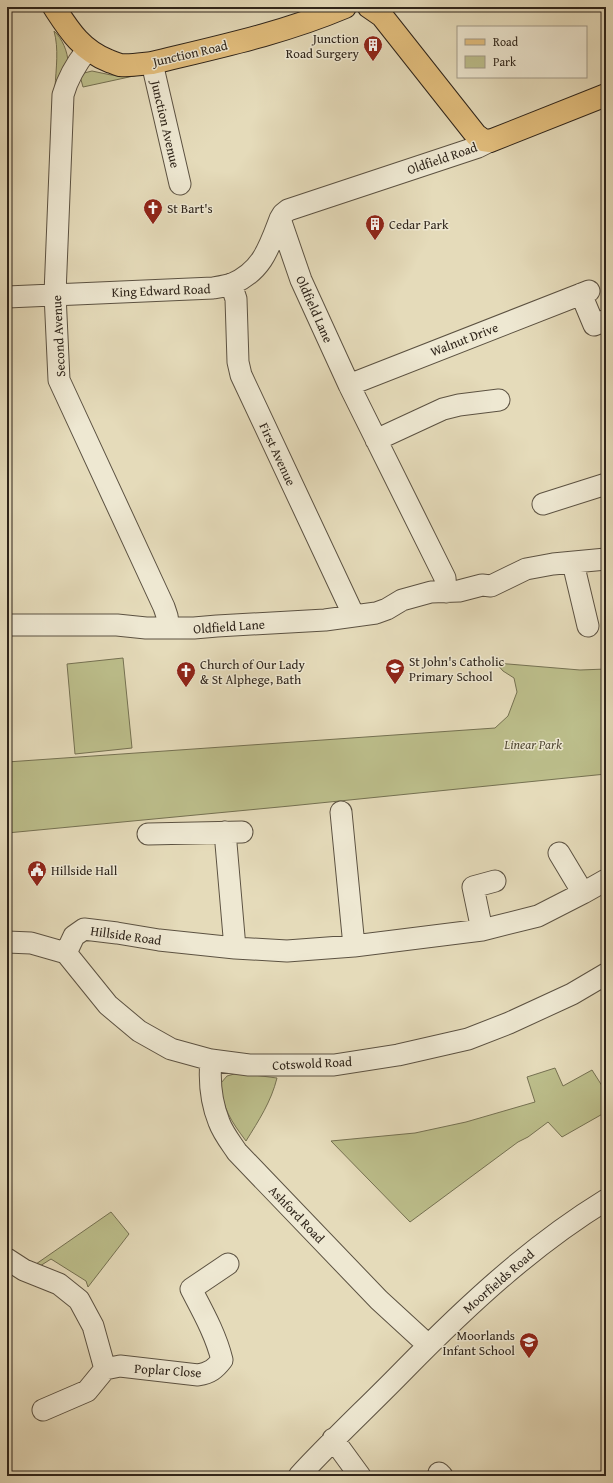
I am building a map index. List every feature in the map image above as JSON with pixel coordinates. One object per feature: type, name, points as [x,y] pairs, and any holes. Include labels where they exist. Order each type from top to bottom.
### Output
[{"type":"main road","name":"Junction Road","points":[[54,7],[73,36],[87,50],[119,65],[152,63],[262,36],[312,21],[345,7]]},
{"type":"main road","points":[[369,7],[382,16],[476,135],[484,140],[490,141]]},
{"type":"main road","name":"Oldfield Road","points":[[490,141],[606,95]]},
{"type":"street","name":"Second Avenue","points":[[87,50],[73,69],[62,95],[55,294],[59,380],[164,607],[167,616],[168,628]]},
{"type":"street","name":"Junction Avenue","points":[[152,63],[180,184]]},
{"type":"street","name":"Oldfield Road","points":[[280,219],[283,214],[296,207],[478,147],[490,141]]},
{"type":"street","name":"King Edward Road","points":[[7,296],[213,288],[231,284],[251,272],[266,255],[280,219]]},
{"type":"street","name":"Oldfield Lane","points":[[280,219],[301,280],[348,385],[445,578],[446,592]]},
{"type":"street","name":"First Avenue","points":[[231,284],[236,298],[238,362],[241,375],[354,616]]},
{"type":"street","name":"Walnut Drive","points":[[348,385],[585,292],[594,325],[604,321]]},
{"type":"street","points":[[376,440],[444,409],[459,405],[498,399]]},
{"type":"street","points":[[543,504],[606,484]]},
{"type":"street","points":[[588,626],[573,563],[606,559]]},
{"type":"street","name":"Oldfield Lane","points":[[7,624],[117,625],[146,628],[194,628],[325,620],[376,613],[388,609],[402,600],[431,592],[459,591],[482,585],[491,586],[526,569],[553,564],[573,563]]},
{"type":"street","points":[[340,812],[354,946]]},
{"type":"street","points":[[148,834],[233,832],[235,948]]},
{"type":"street","points":[[559,853],[583,893]]},
{"type":"street","name":"Hillside Road","points":[[66,953],[74,936],[84,929],[159,940],[235,948],[287,951],[354,946],[482,930],[538,916],[606,880]]},
{"type":"street","points":[[482,930],[473,887],[495,881]]},
{"type":"street","points":[[7,942],[31,943],[66,953]]},
{"type":"street","name":"Cotswold Road","points":[[66,953],[108,1005],[139,1032],[171,1049],[211,1060],[249,1065],[334,1065],[398,1055],[468,1039],[509,1023],[572,994],[606,974]]},
{"type":"street","name":"Ashford Road","points":[[211,1060],[210,1075],[212,1101],[219,1124],[238,1152],[379,1300],[428,1345]]},
{"type":"street","name":"Moorfields Road","points":[[299,1476],[333,1439],[486,1290],[537,1247],[606,1200]]},
{"type":"street","points":[[7,1259],[24,1270],[59,1284],[79,1300],[93,1326],[106,1369],[86,1391],[43,1410]]},
{"type":"street","name":"Poplar Close","points":[[106,1369],[120,1366],[198,1375],[208,1373],[216,1368],[222,1360],[219,1346],[191,1289],[228,1264]]},
{"type":"street","points":[[333,1439],[360,1476]]},
{"type":"green space","points":[[54,31],[60,37],[64,46],[68,63],[55,88],[57,52]]},
{"type":"green space","points":[[92,71],[111,75],[143,74],[83,87],[80,76],[84,73]]},
{"type":"green space","points":[[123,658],[132,748],[75,754],[67,664]]},
{"type":"green space","name":"Linear Park","points":[[496,663],[580,670],[606,669],[606,774],[7,833],[7,762],[495,728],[508,716],[517,692],[514,678],[503,671]]},
{"type":"green space","points":[[555,1068],[563,1086],[592,1070],[606,1092],[606,1112],[562,1137],[548,1122],[528,1137],[518,1142],[410,1222],[331,1141],[415,1133],[466,1122],[535,1102],[527,1077]]},
{"type":"green space","points":[[238,1073],[277,1078],[268,1103],[246,1141],[228,1114],[222,1092],[221,1083],[227,1076]]},
{"type":"green space","points":[[111,1212],[129,1234],[88,1287],[86,1281],[51,1259],[40,1266],[36,1264]]},
{"type":"place","name":"Junction Road Surgery","points":[[373,62]]},
{"type":"place","name":"St Bart's","points":[[153,225]]},
{"type":"place","name":"Cedar Park","points":[[375,241]]},
{"type":"place","name":"St John's Catholic Primary School","points":[[395,685]]},
{"type":"place","name":"Church of Our Lady & St Alphege, Bath","points":[[186,688]]},
{"type":"place","name":"Hillside Hall","points":[[37,887]]},
{"type":"place","name":"Moorlands Infant School","points":[[529,1359]]}]
